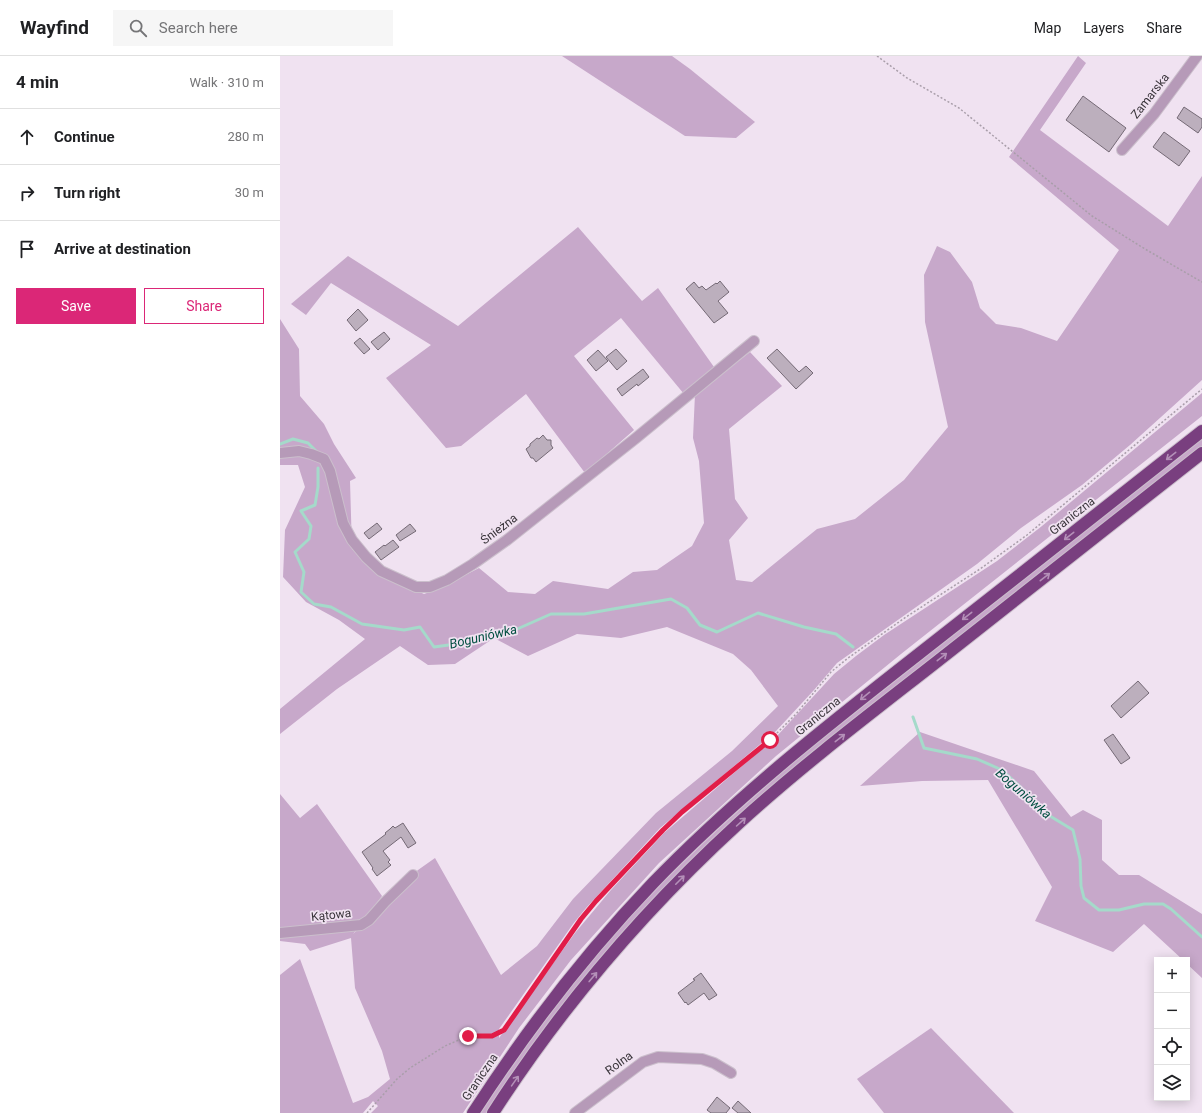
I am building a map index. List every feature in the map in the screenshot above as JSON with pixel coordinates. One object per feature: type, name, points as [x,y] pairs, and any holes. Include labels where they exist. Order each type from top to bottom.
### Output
[{"type":"highway","name":"Graniczna","points":[[473,1113],[524,1038],[605,935],[648,888],[715,823],[813,738],[1202,431]]},
{"type":"highway","points":[[493,1113],[535,1051],[610,956],[675,884],[739,824],[829,747],[1202,453]]},
{"type":"street","name":"Zamarska","points":[[1122,150],[1154,114],[1197,56]]},
{"type":"street","name":"Śnieżna","points":[[280,453],[299,451],[324,459],[330,471],[343,524],[356,546],[366,558],[381,571],[416,587],[430,587],[447,580],[507,540],[754,342]]},
{"type":"street","name":"Kątowa","points":[[280,933],[361,925],[369,920],[413,875]]},
{"type":"street","name":"Rolna","points":[[575,1113],[643,1062],[658,1057],[702,1059],[714,1063],[731,1074]]},
{"type":"path","points":[[877,56],[907,78],[959,108],[1092,216],[1145,250],[1202,282]]},
{"type":"path","points":[[367,1113],[397,1079],[410,1068],[445,1046],[468,1036],[492,1036],[504,1030],[581,919],[601,896],[682,812],[782,729],[814,694],[831,672],[870,641],[980,569],[1027,535],[1202,388]]},
{"type":"shaded area","points":[[562,56],[672,56],[755,122],[736,138],[685,136]]},
{"type":"shaded area","points":[[1078,56],[1086,63],[1040,130],[1168,226],[1202,176],[1202,380],[1130,445],[1082,485],[1021,528],[977,564],[837,663],[776,731],[660,828],[573,924],[499,1029],[499,1038],[575,933],[611,890],[664,833],[777,736],[834,674],[884,635],[997,561],[1042,526],[1202,393],[1202,416],[901,654],[776,756],[659,863],[571,960],[519,1028],[463,1113],[371,1113],[378,1106],[373,1101],[363,1113],[280,1113],[280,975],[300,959],[353,1103],[368,1097],[390,1079],[382,1051],[355,988],[351,938],[310,951],[305,944],[280,941],[280,794],[300,818],[317,804],[382,896],[353,934],[418,870],[435,858],[501,975],[537,946],[573,899],[656,813],[732,751],[778,706],[751,670],[733,654],[667,627],[621,638],[577,634],[528,656],[494,638],[455,664],[428,665],[400,646],[337,689],[280,734],[280,709],[365,639],[339,620],[306,602],[283,577],[285,530],[305,487],[298,465],[280,465],[280,319],[299,349],[300,396],[324,424],[334,444],[356,478],[350,481],[352,549],[373,570],[424,594],[438,589],[479,568],[508,592],[535,594],[553,581],[608,589],[633,572],[657,570],[692,546],[704,523],[699,461],[693,438],[695,394],[750,352],[782,386],[729,429],[735,499],[748,518],[729,540],[736,580],[752,582],[817,529],[855,519],[904,480],[948,427],[925,322],[924,275],[937,246],[950,252],[972,282],[980,308],[996,324],[1021,328],[1057,341],[1119,250],[1009,157]]},
{"type":"shaded area","points":[[578,227],[642,301],[658,288],[714,367],[684,394],[621,318],[574,356],[634,430],[585,473],[526,394],[461,446],[446,448],[386,378],[431,345],[331,283],[306,315],[291,304],[348,256],[458,326]]},
{"type":"shaded area","points":[[1202,438],[1202,446],[870,706],[703,849],[648,905],[600,959],[551,1020],[486,1113],[480,1113],[540,1027],[572,985],[627,920],[698,848],[799,757]]},
{"type":"shaded area","points":[[920,732],[1034,771],[1071,817],[1083,810],[1102,820],[1102,860],[1119,875],[1139,875],[1202,914],[1202,978],[1190,967],[1190,957],[1180,957],[1144,924],[1113,952],[1035,921],[1052,887],[988,780],[922,781],[860,786]]},
{"type":"shaded area","points":[[931,1028],[1014,1113],[884,1113],[857,1079]]},
{"type":"building","points":[[1083,96],[1126,128],[1109,152],[1066,120]]},
{"type":"building","points":[[1184,107],[1202,119],[1202,127],[1198,133],[1177,118]]},
{"type":"building","points":[[1164,132],[1190,151],[1179,166],[1153,147]]},
{"type":"building","points":[[720,281],[729,292],[718,301],[728,313],[714,323],[686,289],[694,282],[699,288],[702,286],[706,290]]},
{"type":"building","points":[[358,309],[368,320],[356,331],[347,320]]},
{"type":"building","points":[[384,332],[390,339],[378,350],[371,342]]},
{"type":"building","points":[[360,338],[370,349],[364,354],[354,343]]},
{"type":"building","points":[[616,349],[627,361],[617,370],[606,357]]},
{"type":"building","points":[[777,349],[799,372],[806,366],[813,373],[796,389],[767,358]]},
{"type":"building","points":[[598,350],[608,361],[596,371],[587,360]]},
{"type":"building","points":[[643,369],[649,377],[622,396],[617,389]]},
{"type":"building","points":[[543,435],[547,440],[551,440],[551,445],[553,448],[536,462],[533,458],[531,458],[526,449],[537,438],[539,439]]},
{"type":"building","points":[[377,523],[382,529],[369,539],[364,533]]},
{"type":"building","points":[[410,524],[416,531],[400,541],[396,535]]},
{"type":"building","points":[[393,540],[399,547],[381,560],[375,552]]},
{"type":"building","points":[[1138,681],[1149,693],[1121,718],[1111,706]]},
{"type":"building","points":[[1113,734],[1130,758],[1121,764],[1104,740]]},
{"type":"building","points":[[403,823],[416,843],[408,848],[401,837],[383,851],[390,860],[388,862],[391,865],[377,876],[362,852],[386,834],[385,833],[393,826],[395,828]]},
{"type":"building","points":[[701,973],[717,995],[709,1000],[704,993],[688,1005],[678,993],[695,980],[693,979]]},
{"type":"building","points":[[717,1097],[730,1108],[726,1113],[711,1113],[707,1110]]},
{"type":"building","points":[[738,1101],[751,1113],[738,1113],[732,1108]]},
{"type":"waterway","name":"Boguniówka","points":[[280,444],[293,439],[308,443],[316,451]]},
{"type":"waterway","name":"Boguniówka","points":[[318,468],[318,487],[315,505],[301,511],[311,526],[309,539],[295,552],[304,572],[301,592],[314,604],[331,607],[362,624],[404,630],[420,627],[434,647],[456,644],[497,631],[515,630],[551,614],[584,614],[671,599],[687,608],[700,625],[717,632],[758,613],[804,627],[836,634],[853,647]]},
{"type":"waterway","name":"Boguniówka","points":[[913,717],[924,748],[977,759],[1002,770],[1027,793],[1045,813],[1073,830],[1080,859],[1081,886],[1084,898],[1099,910],[1119,910],[1144,904],[1163,904],[1171,909],[1202,937]]},
{"type":"route","points":[[468,1036],[492,1036],[504,1030],[581,919],[596,901],[682,812],[770,740]]}]
